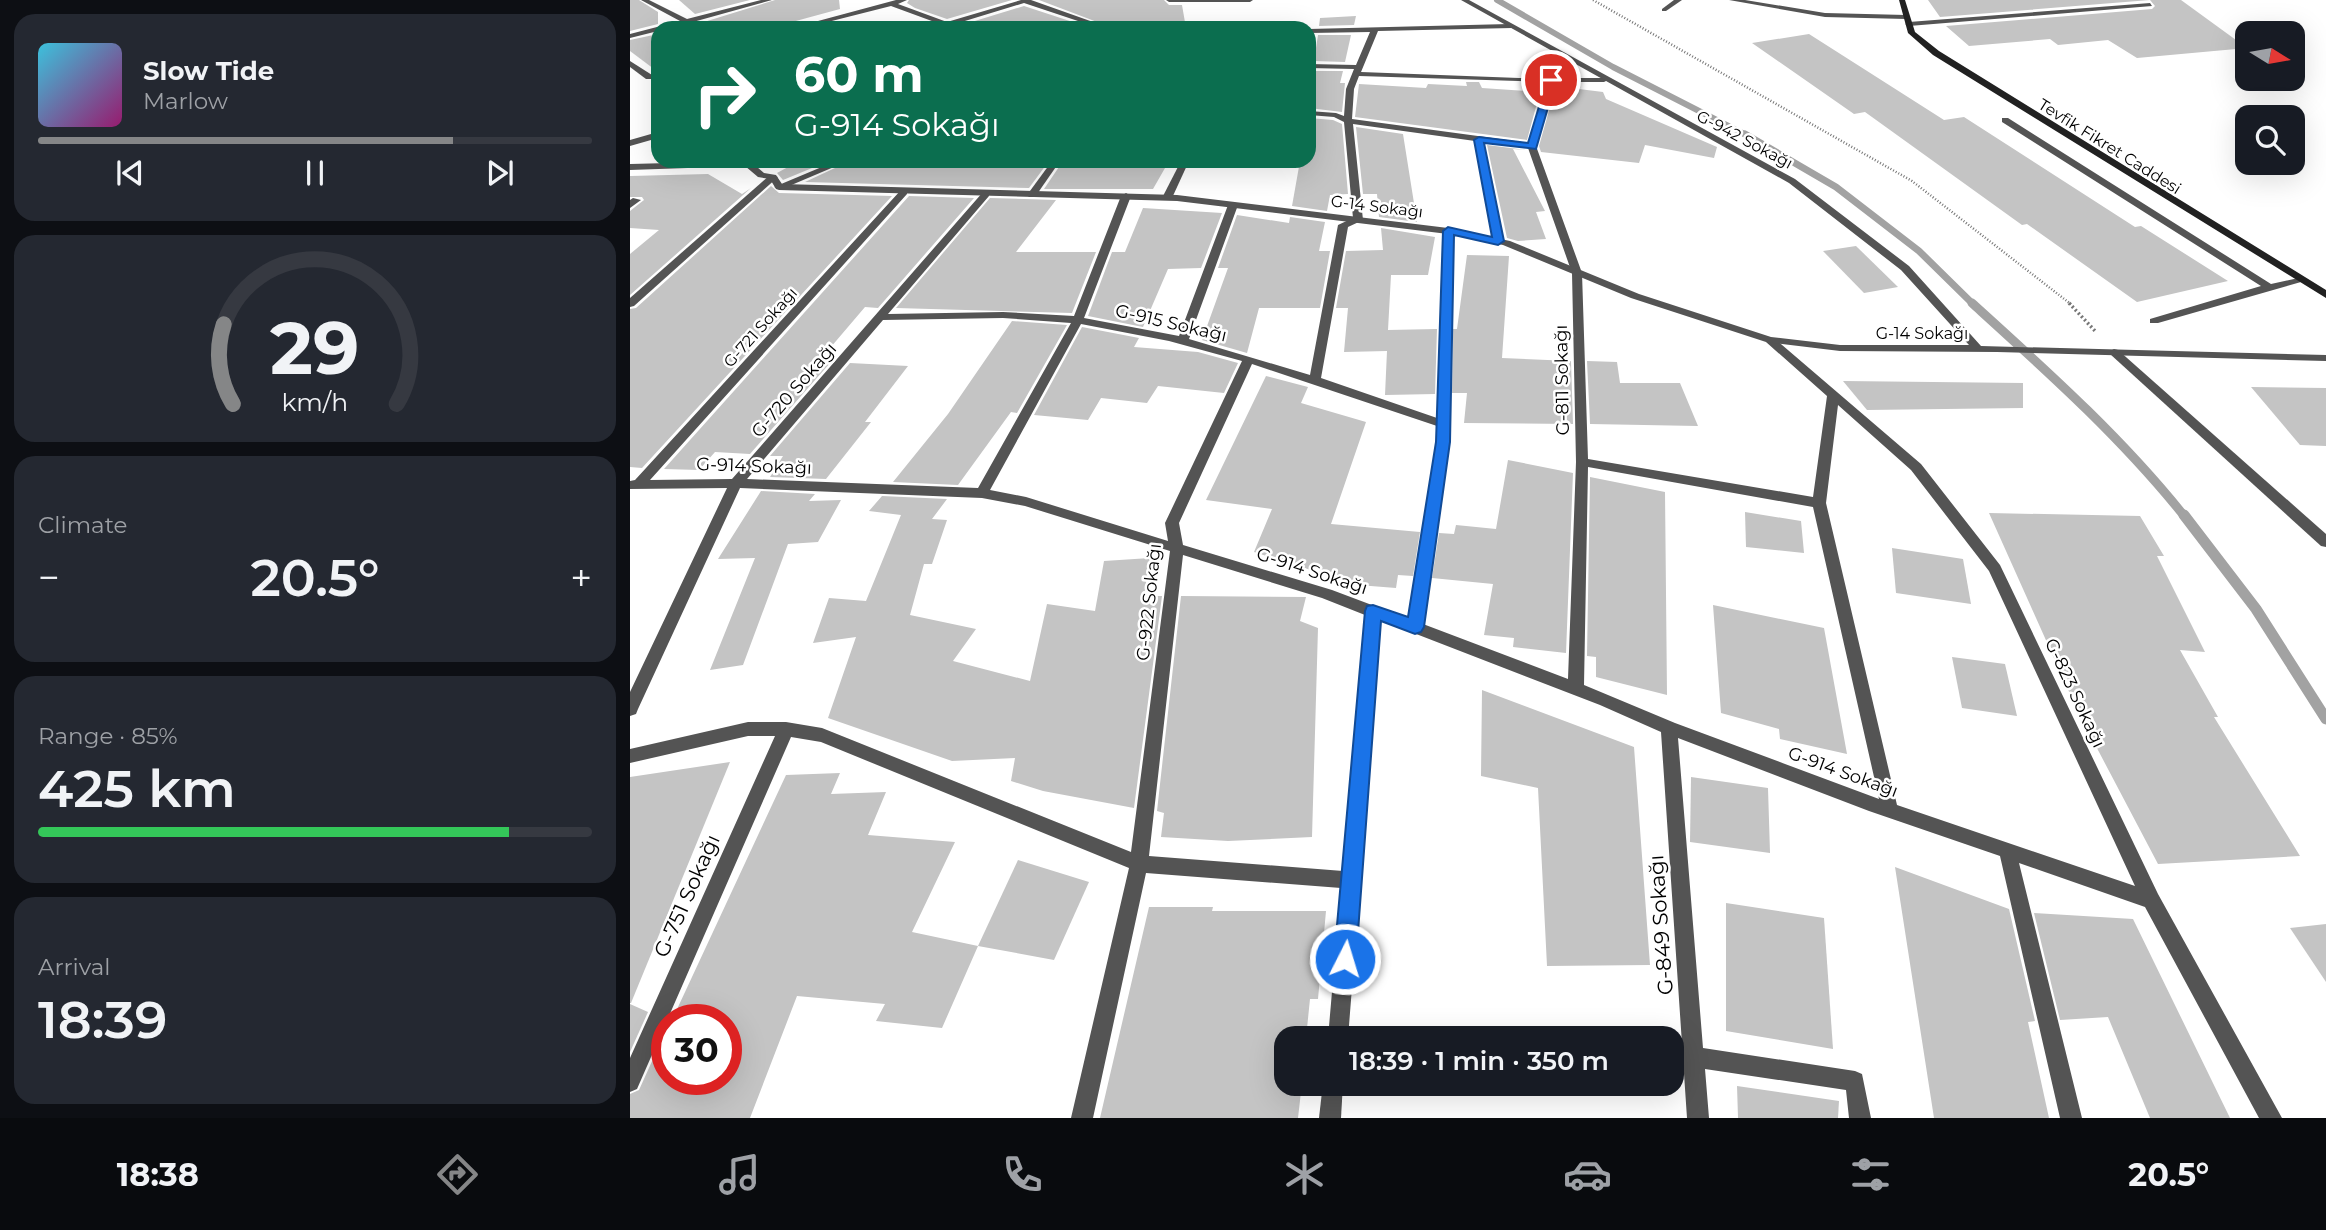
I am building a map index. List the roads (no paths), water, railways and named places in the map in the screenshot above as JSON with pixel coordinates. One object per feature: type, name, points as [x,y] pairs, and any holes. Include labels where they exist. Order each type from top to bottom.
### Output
[{"type":"main road","name":"Tevfik Fikret Caddesi","points":[[1902,0],[1912,33],[1936,53],[2326,295]]},
{"type":"street","points":[[643,0],[686,20]]},
{"type":"street","points":[[682,21],[769,0]]},
{"type":"street","points":[[882,0],[937,21]]},
{"type":"street","points":[[824,21],[904,0]]},
{"type":"street","points":[[1169,0],[1250,0]]},
{"type":"street","name":"G-942 Sokağı","points":[[1464,0],[1792,181],[1905,268],[1978,349]]},
{"type":"street","points":[[1664,10],[1679,0]]},
{"type":"street","points":[[1732,0],[1825,15],[1908,20],[2150,5],[2142,0]]},
{"type":"street","points":[[965,21],[1026,1],[1085,21]]},
{"type":"street","points":[[1316,31],[1510,26]]},
{"type":"street","points":[[1315,379],[1343,225],[1358,220],[1348,121],[1350,89],[1375,29]]},
{"type":"street","points":[[630,36],[651,30]]},
{"type":"street","points":[[630,63],[649,77]]},
{"type":"street","points":[[1316,67],[1551,80],[1604,79]]},
{"type":"street","points":[[1316,114],[1336,115],[1348,121],[1532,146],[1551,80]]},
{"type":"street","points":[[2005,120],[2269,287]]},
{"type":"street","points":[[630,143],[651,137]]},
{"type":"street","points":[[1479,140],[1498,241]]},
{"type":"street","name":"G-811 Sokağı","points":[[1532,146],[1577,273],[1581,462],[1576,689]]},
{"type":"street","points":[[630,167],[651,166]]},
{"type":"street","points":[[753,168],[761,175],[773,177],[779,187],[826,168]]},
{"type":"street","points":[[1031,195],[1051,168]]},
{"type":"street","points":[[1167,198],[1182,168]]},
{"type":"street","points":[[630,304],[773,177]]},
{"type":"street","name":"G-14 Sokağı","points":[[779,187],[1167,198],[1448,231],[1498,241],[1635,296],[1770,341],[1840,348],[2115,352]]},
{"type":"street","name":"G-721 Sokağı","points":[[634,484],[904,192]]},
{"type":"street","name":"G-720 Sokağı","points":[[630,709],[736,483],[986,194]]},
{"type":"street","points":[[982,493],[1078,320],[1126,196]]},
{"type":"street","points":[[1182,342],[1233,205]]},
{"type":"street","points":[[1415,627],[1444,424],[1448,231]]},
{"type":"street","points":[[2154,321],[2302,280]]},
{"type":"street","name":"G-915 Sokağı","points":[[880,317],[1048,317],[1078,320],[1249,359],[1444,424]]},
{"type":"street","name":"G-823 Sokağı","points":[[1770,341],[1916,467],[1995,569],[2151,900],[2271,1118]]},
{"type":"street","points":[[2115,352],[2326,358]]},
{"type":"street","points":[[2115,352],[2326,542]]},
{"type":"street","name":"G-922 Sokağı","points":[[1082,1118],[1139,864],[1177,549],[1172,523],[1249,359]]},
{"type":"street","points":[[1833,395],[1819,503],[1890,810]]},
{"type":"street","points":[[1581,462],[1819,503]]},
{"type":"street","name":"G-914 Sokağı","points":[[634,484],[736,483],[982,493],[1026,502],[1327,594],[1576,689],[1669,728],[1890,810],[2151,900]]},
{"type":"street","points":[[1339,1026],[1373,611]]},
{"type":"street","name":"G-849 Sokağı","points":[[1669,728],[1698,1118]]},
{"type":"street","points":[[630,756],[748,729],[786,729],[822,735],[1139,864],[1353,880]]},
{"type":"street","name":"G-751 Sokağı","points":[[630,1082],[786,729]]},
{"type":"street","points":[[2007,850],[2071,1118]]},
{"type":"street","points":[[1694,1057],[1855,1082],[1860,1118]]},
{"type":"street","points":[[1330,1118],[1333,1096]]},
{"type":"waterway","points":[[1497,0],[1613,67],[1748,136]]},
{"type":"waterway","points":[[1745,134],[1836,187],[1919,251],[1974,305]]},
{"type":"waterway","points":[[1972,303],[2110,433],[2185,517]]},
{"type":"waterway","points":[[2184,515],[2256,609],[2326,719]]}]
